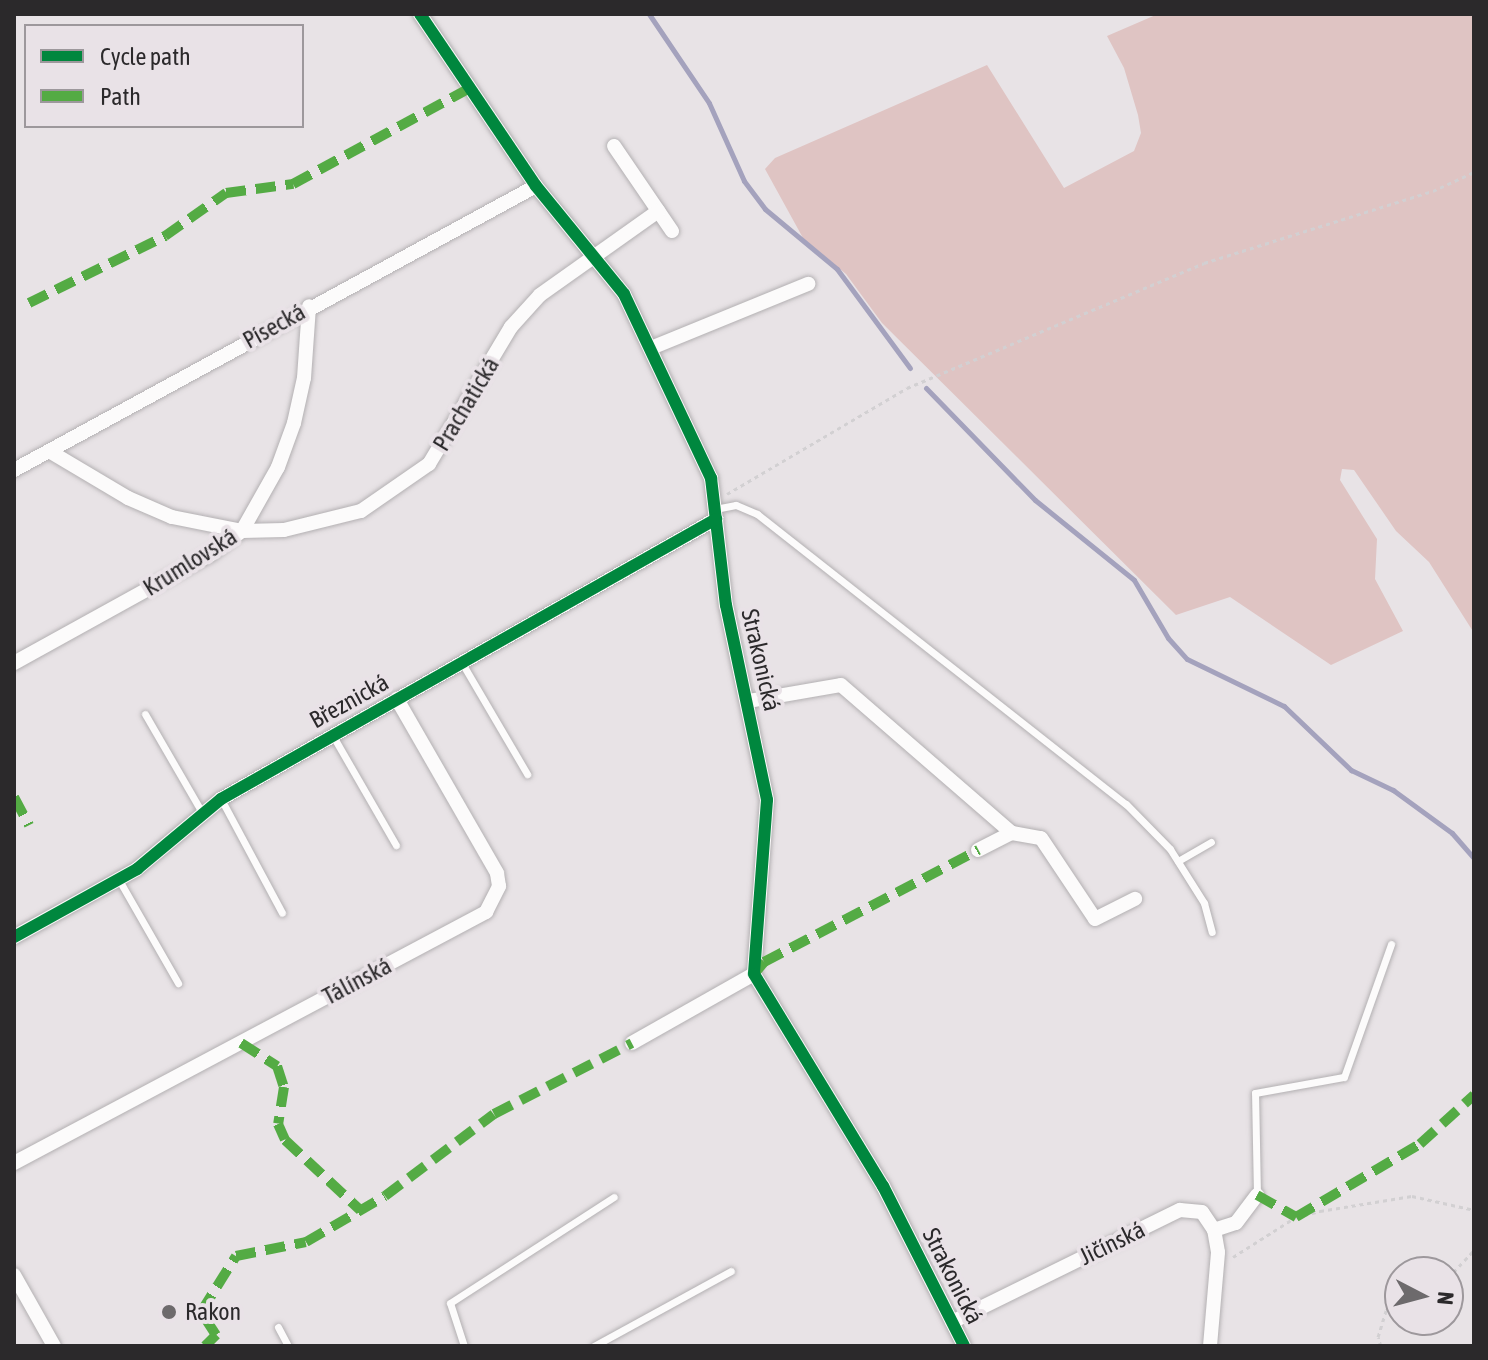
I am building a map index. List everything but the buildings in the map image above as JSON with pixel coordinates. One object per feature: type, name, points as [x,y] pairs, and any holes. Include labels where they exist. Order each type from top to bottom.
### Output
[{"type":"street","name":"Strakonická","points":[[420,14],[536,186],[624,294],[711,478],[726,605],[749,701],[767,800],[754,974],[883,1186],[964,1346]]},
{"type":"street","points":[[614,146],[672,231]]},
{"type":"street","name":"Písecká","points":[[14,470],[309,306],[536,186]]},
{"type":"street","points":[[592,255],[658,211]]},
{"type":"street","name":"Prachatická","points":[[49,451],[128,498],[172,517],[242,531],[284,530],[361,511],[429,464],[511,327],[540,295],[592,255]]},
{"type":"street","points":[[651,348],[808,284]]},
{"type":"street","name":"Krumlovská","points":[[14,663],[210,555],[242,531],[278,467],[294,423],[304,378],[309,306]]},
{"type":"street","name":"Březnická","points":[[14,937],[119,880],[221,799],[462,663],[715,510]]},
{"type":"street","name":"Strakonická","points":[[749,701],[841,685],[1012,833],[1041,838],[1095,919],[1135,899]]},
{"type":"street","name":"Tálínská","points":[[14,1163],[486,912],[499,886],[497,873],[397,699]]},
{"type":"street","points":[[978,850],[1012,833]]},
{"type":"street","points":[[632,1043],[754,974]]},
{"type":"street","points":[[1210,1346],[1216,1267],[1214,1230],[1236,1223],[1257,1195]]},
{"type":"street","name":"Jičínská","points":[[952,1322],[1180,1210],[1202,1212],[1214,1230]]},
{"type":"street","points":[[14,1275],[54,1346]]},
{"type":"lane","points":[[715,510],[736,505],[757,514],[1126,804],[1178,861],[1204,903],[1212,932]]},
{"type":"lane","points":[[462,663],[527,774]]},
{"type":"lane","points":[[145,714],[203,814]]},
{"type":"lane","points":[[332,736],[396,845]]},
{"type":"lane","points":[[221,799],[282,913]]},
{"type":"lane","points":[[1178,861],[1211,842]]},
{"type":"lane","points":[[119,880],[178,983]]},
{"type":"lane","points":[[1257,1195],[1255,1093],[1344,1077],[1391,944]]},
{"type":"lane","points":[[464,1346],[450,1303],[614,1197]]},
{"type":"lane","points":[[594,1346],[731,1271]]},
{"type":"lane","points":[[278,1327],[288,1346]]},
{"type":"path","points":[[715,510],[907,388],[1204,263],[1433,191],[1474,172]]},
{"type":"path","points":[[1216,1267],[1296,1217],[1320,1211],[1412,1196],[1474,1210]]},
{"type":"path","points":[[1381,1346],[1378,1337],[1384,1317]]},
{"type":"shaded area","points":[[1158,14],[1474,14],[1474,633],[1429,562],[1396,531],[1354,470],[1342,469],[1340,480],[1377,539],[1375,579],[1403,631],[1331,665],[1230,597],[1176,615],[882,323],[846,274],[803,238],[765,169],[775,158],[987,65],[1064,188],[1134,151],[1141,133],[1138,115],[1124,68],[1107,36]]},
{"type":"waterway","points":[[649,14],[709,103],[744,181],[765,209],[837,269],[910,368]]},
{"type":"waterway","points":[[926,388],[1035,500],[1134,580],[1168,638],[1187,659],[1284,706],[1351,770],[1393,790],[1452,833],[1474,858]]},
{"type":"marked path","points":[[29,303],[165,236],[226,193],[293,184],[470,88]]},
{"type":"marked path","points":[[14,797],[29,825]]},
{"type":"marked path","points":[[754,974],[764,962],[978,850]]},
{"type":"marked path","points":[[241,1043],[277,1066],[284,1087],[278,1124],[285,1140],[360,1210]]},
{"type":"marked path","points":[[205,1346],[216,1335],[201,1312],[236,1256],[306,1242],[385,1196],[494,1114],[632,1043]]},
{"type":"marked path","points":[[1257,1195],[1296,1217],[1420,1144],[1474,1095]]},
{"type":"cycle path","points":[[420,14],[536,186],[624,294],[711,478],[726,605],[767,800],[754,974],[883,1186],[964,1346]]},
{"type":"cycle path","points":[[14,937],[137,869],[221,799],[716,519]]},
{"type":"place","name":"Rakon","points":[[169,1312]]}]
